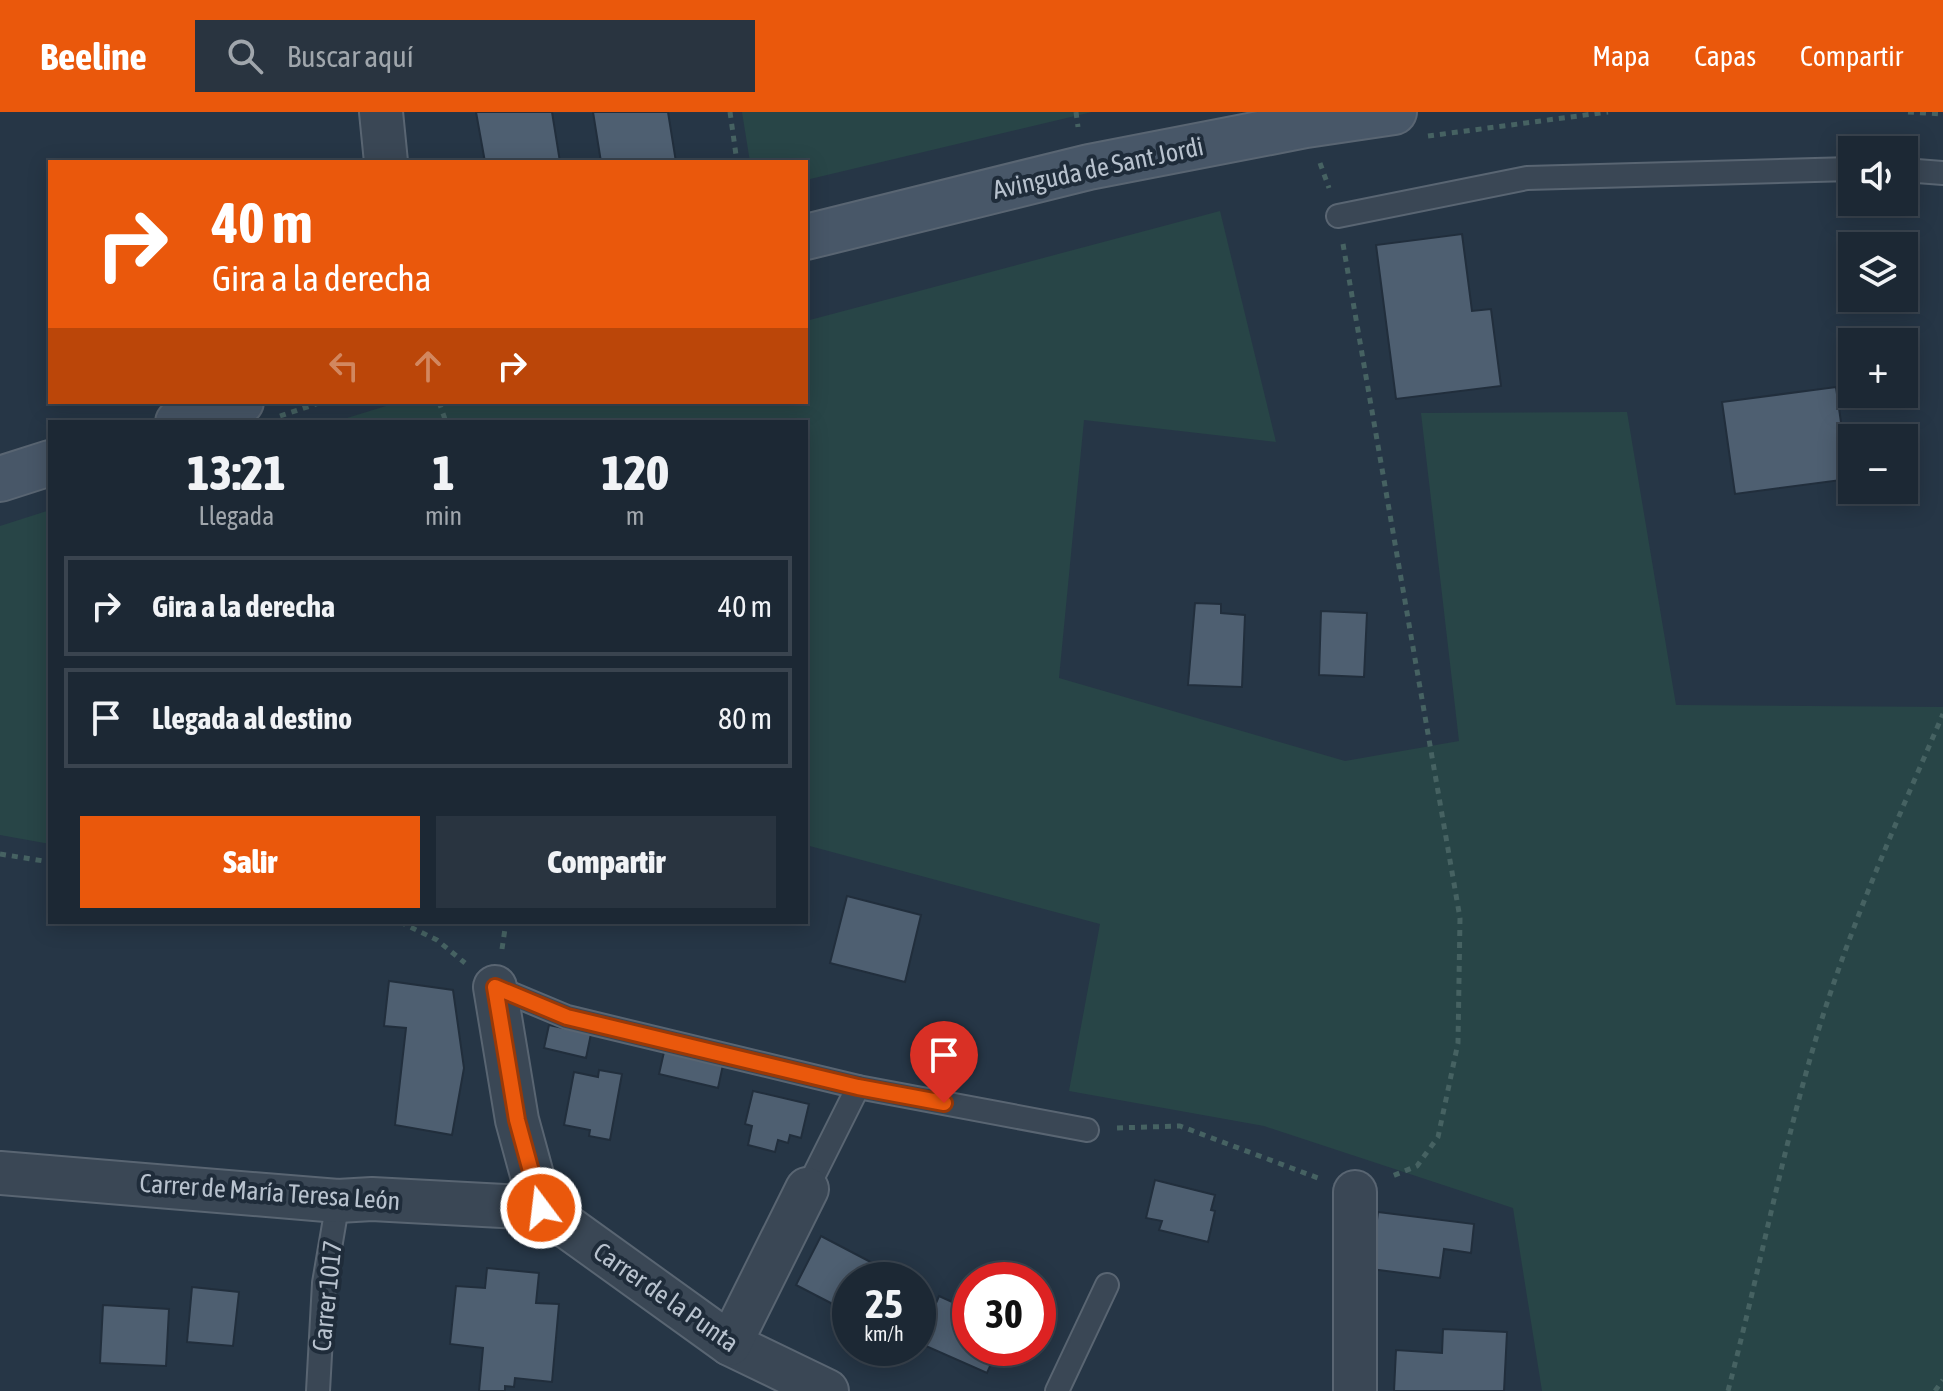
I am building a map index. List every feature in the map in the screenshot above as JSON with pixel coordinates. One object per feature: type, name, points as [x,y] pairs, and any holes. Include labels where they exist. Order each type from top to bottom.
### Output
[{"type":"street","points":[[381,112],[386,160]]},
{"type":"street","name":"Avinguda de Sant Jordi","points":[[808,237],[1089,167],[1306,125],[1394,112]]},
{"type":"street","points":[[191,420],[257,410]]},
{"type":"street","points":[[0,479],[48,464]]},
{"type":"street","points":[[495,987],[517,1120],[541,1208]]},
{"type":"street","name":"Carrer de María Teresa León","points":[[0,1173],[338,1201],[372,1199],[541,1208]]},
{"type":"street","points":[[730,1344],[807,1189]]},
{"type":"street","points":[[1355,1192],[1355,1391]]},
{"type":"street","name":"Carrer de la Punta","points":[[541,1208],[730,1344],[827,1391]]},
{"type":"lane","points":[[1338,216],[1527,178],[1838,169]]},
{"type":"lane","points":[[1918,171],[1943,173]]},
{"type":"lane","points":[[495,987],[567,1017],[858,1087],[1087,1130]]},
{"type":"lane","points":[[807,1189],[858,1087]]},
{"type":"lane","name":"Carrer 1017","points":[[318,1391],[324,1283],[338,1201]]},
{"type":"lane","points":[[1057,1391],[1107,1285]]},
{"type":"path","points":[[730,112],[737,160]]},
{"type":"path","points":[[1908,112],[1943,114]]},
{"type":"path","points":[[1087,1130],[1180,1126],[1355,1192],[1417,1166],[1438,1137],[1458,1043],[1460,918],[1338,216],[1306,125]]},
{"type":"path","points":[[257,410],[306,404]]},
{"type":"path","points":[[1728,1391],[1767,1222],[1821,1024],[1883,852],[1943,714]]},
{"type":"path","points":[[0,854],[48,862]]},
{"type":"path","points":[[404,924],[437,940],[495,987]]},
{"type":"path","points":[[1935,1391],[1943,1380]]},
{"type":"green space","points":[[742,112],[1092,112],[808,180],[808,160],[750,160]]},
{"type":"green space","points":[[1220,211],[1276,442],[1084,420],[1059,678],[1345,761],[1459,741],[1421,413],[1627,412],[1676,705],[1943,707],[1943,1391],[1542,1391],[1513,1208],[1264,1126],[1069,1091],[1100,924],[808,846],[808,420],[340,420],[392,404],[808,404],[808,320]]},
{"type":"green space","points":[[48,511],[48,844],[0,835],[0,526]]},
{"type":"building","points":[[476,112],[552,112],[560,160],[485,160]]},
{"type":"building","points":[[593,112],[668,112],[676,160],[601,160]]},
{"type":"building","points":[[1462,234],[1472,311],[1491,309],[1501,386],[1396,399],[1376,245]]},
{"type":"building","points":[[1836,387],[1841,424],[1838,424],[1838,480],[1735,494],[1722,402]]},
{"type":"building","points":[[1195,603],[1221,604],[1221,613],[1245,615],[1242,687],[1188,685]]},
{"type":"building","points":[[1321,611],[1367,613],[1364,677],[1319,675]]},
{"type":"building","points":[[847,896],[921,915],[905,982],[830,963]]},
{"type":"building","points":[[389,981],[453,990],[464,1068],[452,1135],[395,1125],[406,1028],[384,1026]]},
{"type":"building","points":[[549,1025],[591,1034],[586,1058],[544,1048]]},
{"type":"building","points":[[664,1052],[723,1065],[718,1088],[659,1074]]},
{"type":"building","points":[[599,1070],[622,1074],[610,1140],[589,1136],[590,1130],[564,1125],[574,1072],[598,1077]]},
{"type":"building","points":[[753,1091],[809,1104],[801,1138],[790,1135],[788,1143],[778,1140],[775,1152],[748,1145],[752,1126],[745,1124]]},
{"type":"building","points":[[1155,1180],[1215,1195],[1208,1242],[1159,1230],[1162,1221],[1146,1218]]},
{"type":"building","points":[[1378,1212],[1474,1224],[1471,1253],[1444,1249],[1440,1278],[1371,1269]]},
{"type":"building","points":[[821,1236],[871,1262],[832,1262],[832,1304],[796,1285]]},
{"type":"building","points":[[487,1268],[539,1273],[536,1303],[559,1304],[552,1382],[515,1378],[514,1387],[505,1386],[505,1391],[479,1391],[483,1348],[450,1344],[456,1286],[485,1288]]},
{"type":"building","points":[[192,1287],[239,1292],[233,1346],[187,1342]]},
{"type":"building","points":[[939,1296],[952,1302],[952,1358],[936,1350],[936,1303]]},
{"type":"building","points":[[103,1305],[169,1309],[166,1366],[100,1363]]},
{"type":"building","points":[[1443,1329],[1507,1332],[1504,1391],[1394,1391],[1396,1350],[1442,1353]]},
{"type":"building","points":[[971,1366],[990,1366],[987,1373]]},
{"type":"route","points":[[541,1208],[517,1120],[495,987],[567,1017],[858,1087],[944,1103]]}]
